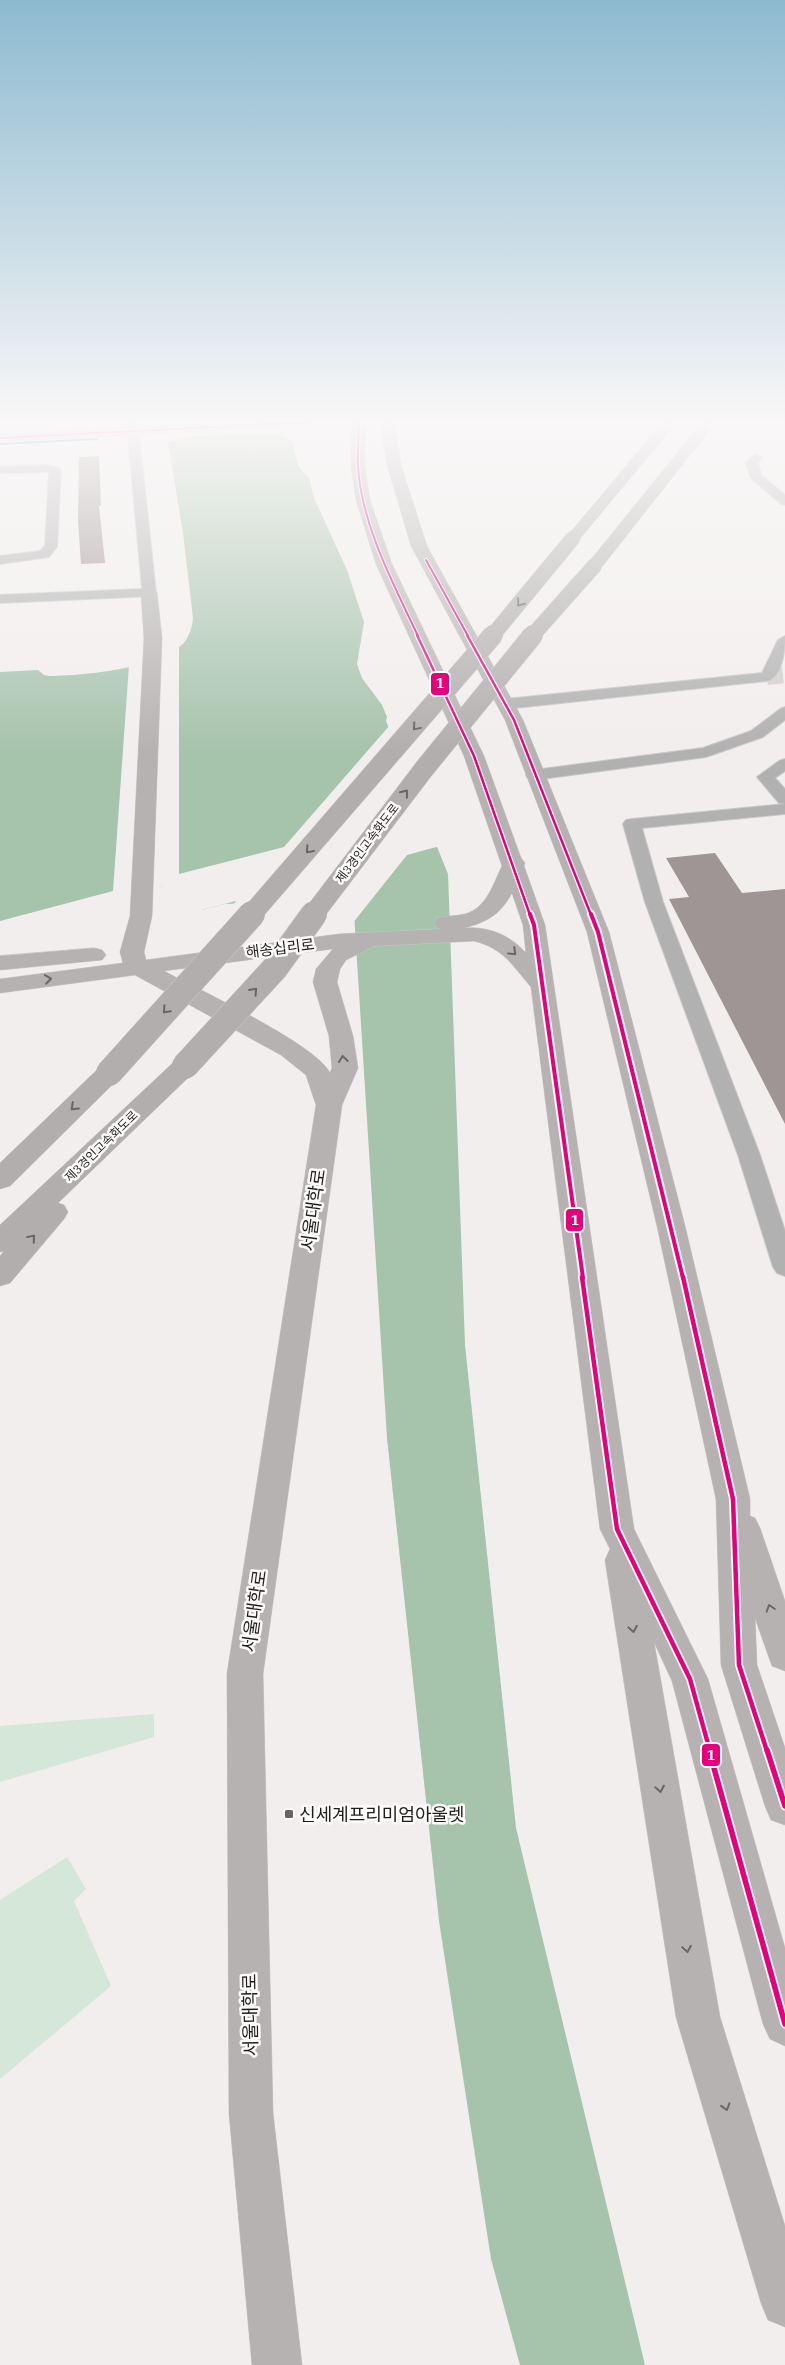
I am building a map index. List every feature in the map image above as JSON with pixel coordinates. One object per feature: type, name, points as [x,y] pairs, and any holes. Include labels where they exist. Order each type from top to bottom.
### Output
[{"type":"highway","points":[[0,1180],[109,1073],[215,957],[381,768],[579,531]]},
{"type":"highway","name":"제3경인고속화도로","points":[[0,1242],[185,1066],[275,968],[342,875],[424,769],[622,531]]},
{"type":"highway","points":[[0,1275],[149,1101]]},
{"type":"main road","points":[[373,531],[384,564],[474,756],[514,864],[534,925],[616,1529],[698,2017],[785,2303]]},
{"type":"main road","points":[[415,531],[419,546],[462,628],[506,704],[598,932],[671,1226],[733,1498],[785,1654]]},
{"type":"main road","points":[[134,959],[141,916],[153,638],[149,593]]},
{"type":"main road","name":"해송십리로","points":[[0,986],[134,959],[338,930],[467,922],[481,917],[492,909],[514,864]]},
{"type":"main road","name":"해송십리로","points":[[0,963],[134,959],[339,941],[474,934],[498,940],[511,950],[542,985]]},
{"type":"main road","points":[[329,1105],[345,1068],[341,1036],[325,982],[328,969],[338,955],[371,939]]},
{"type":"main road","name":"서울대학로","points":[[134,959],[290,1049],[317,1071],[329,1105],[245,1674],[251,2113],[277,2365]]},
{"type":"main road","points":[[733,1498],[739,1665],[785,1806]]},
{"type":"main road","points":[[616,1529],[690,1679],[785,2024]]},
{"type":"street","points":[[0,560],[44,554],[52,547],[52,531]]},
{"type":"street","points":[[0,600],[149,593],[143,531]]},
{"type":"street","points":[[506,704],[767,677],[785,640]]},
{"type":"street","points":[[534,774],[706,752],[757,734],[785,712]]},
{"type":"street","points":[[785,764],[764,777],[785,799]]},
{"type":"street","points":[[785,809],[632,824],[654,902],[749,1155],[785,1267]]},
{"type":"shaded area","points":[[183,531],[329,531],[347,570],[364,622],[357,664],[362,678],[382,705],[387,717],[386,721],[448,874],[465,1345],[516,1828],[645,2365],[520,2365],[491,2259],[439,1921],[387,1438],[353,897],[225,904],[202,910],[192,909],[167,888],[142,882],[127,889],[0,926],[0,672],[38,670],[44,675],[63,676],[101,672],[143,664],[176,650],[186,640],[193,618]]},
{"type":"shaded area","points":[[154,1714],[154,1737],[0,1782],[0,1726]]},
{"type":"shaded area","points":[[67,1857],[86,1889],[74,1901],[111,1986],[0,2079],[0,1900]]},
{"type":"pier","points":[[179,643],[179,874],[284,847],[390,725],[440,846],[407,855],[352,924],[350,899],[232,906],[236,901],[194,912],[165,903],[162,899],[165,889],[163,887],[142,884],[131,887],[118,911],[109,918],[0,928],[0,921],[113,891],[129,665],[156,657]]},
{"type":"building","points":[[79,531],[102,531],[105,563],[81,564]]},
{"type":"building","points":[[715,853],[742,893],[785,889],[785,1124],[669,899],[689,897],[666,858]]},
{"type":"tunnel","points":[[767,677],[785,675]]},
{"type":"transit line","name":"1","points":[[373,531],[384,564],[474,756],[534,925],[617,1529],[690,1679],[785,2024]]},
{"type":"transit line","name":"1","points":[[426,560],[514,720],[598,932],[671,1226],[733,1499],[739,1665],[785,1806]]},
{"type":"place","name":"신세계프리미엄아울렛","points":[[289,1814]]}]
